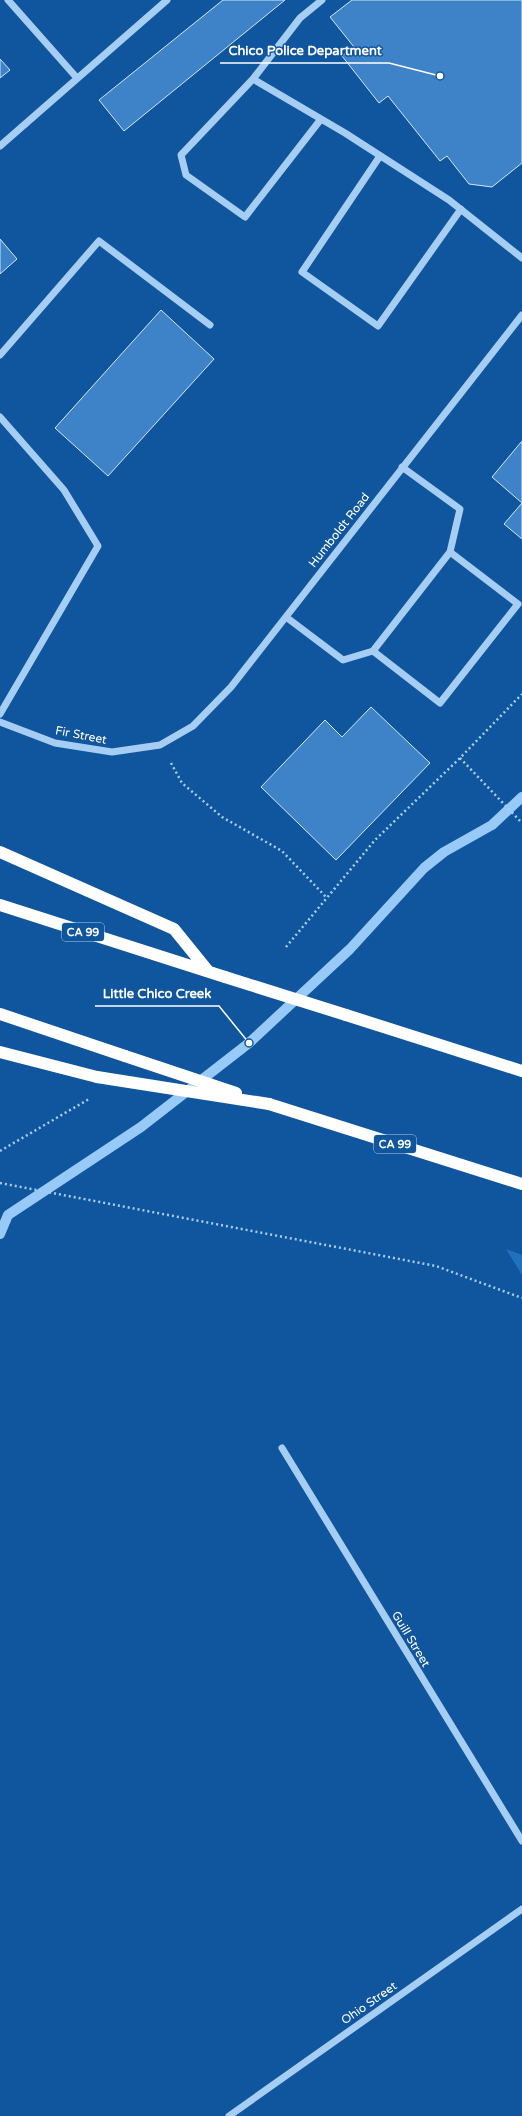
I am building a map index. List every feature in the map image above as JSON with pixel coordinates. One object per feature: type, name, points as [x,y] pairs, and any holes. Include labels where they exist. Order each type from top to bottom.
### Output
[{"type":"highway","points":[[0,852],[174,930],[208,971]]},
{"type":"highway","name":"CA 99","points":[[0,905],[346,1014],[522,1072]]},
{"type":"highway","name":"CA 99","points":[[0,1014],[269,1104],[522,1184]]},
{"type":"highway","points":[[0,1052],[97,1077],[269,1104]]},
{"type":"street","points":[[8,0],[77,78]]},
{"type":"street","points":[[0,146],[167,0]]},
{"type":"street","points":[[321,119],[246,217],[186,174],[181,155],[253,79],[300,18],[322,0]]},
{"type":"street","points":[[253,79],[321,119],[461,209],[522,258]]},
{"type":"street","points":[[380,156],[302,272],[378,326],[461,209]]},
{"type":"street","points":[[0,355],[99,241],[210,325]]},
{"type":"street","name":"Humboldt Road","points":[[160,745],[193,726],[231,687],[522,315]]},
{"type":"street","points":[[0,417],[64,490],[98,546],[0,714]]},
{"type":"street","points":[[286,617],[342,660],[373,651],[450,552],[460,509],[402,467]]},
{"type":"street","points":[[373,651],[440,703],[518,604],[450,552]]},
{"type":"street","name":"Fir Street","points":[[0,722],[55,743],[112,752],[160,745]]},
{"type":"street","name":"Guill Street","points":[[282,1448],[522,1842]]},
{"type":"street","name":"Ohio Street","points":[[229,2116],[522,1909]]},
{"type":"path","points":[[286,947],[375,840],[460,758],[522,694]]},
{"type":"path","points":[[160,745],[182,783],[222,817],[282,851],[327,898]]},
{"type":"path","points":[[460,758],[522,823]]},
{"type":"path","points":[[0,1151],[90,1099]]},
{"type":"path","points":[[0,1183],[436,1266],[522,1298]]},
{"type":"shaded area","points":[[506,1249],[522,1255],[522,1275]]},
{"type":"building","points":[[223,0],[285,0],[124,131],[99,100]]},
{"type":"building","points":[[352,0],[522,0],[522,163],[492,187],[469,184],[447,156],[440,161],[388,96],[379,103],[342,56],[354,47],[330,17]]},
{"type":"building","points":[[0,59],[10,70],[0,78]]},
{"type":"building","points":[[0,239],[17,259],[0,274]]},
{"type":"building","points":[[161,310],[214,359],[108,476],[55,428]]},
{"type":"building","points":[[522,441],[522,503],[492,477]]},
{"type":"building","points":[[522,503],[522,539],[504,524]]},
{"type":"building","points":[[371,707],[430,763],[336,860],[261,787],[325,720],[342,737]]},
{"type":"waterway","points":[[0,1234],[8,1215],[141,1127],[249,1043],[350,949],[424,868],[444,852],[492,825],[522,797]]},
{"type":"place","name":"Chico Police Department","points":[[440,76]]},
{"type":"place","name":"Little Chico Creek","points":[[249,1043]]}]
